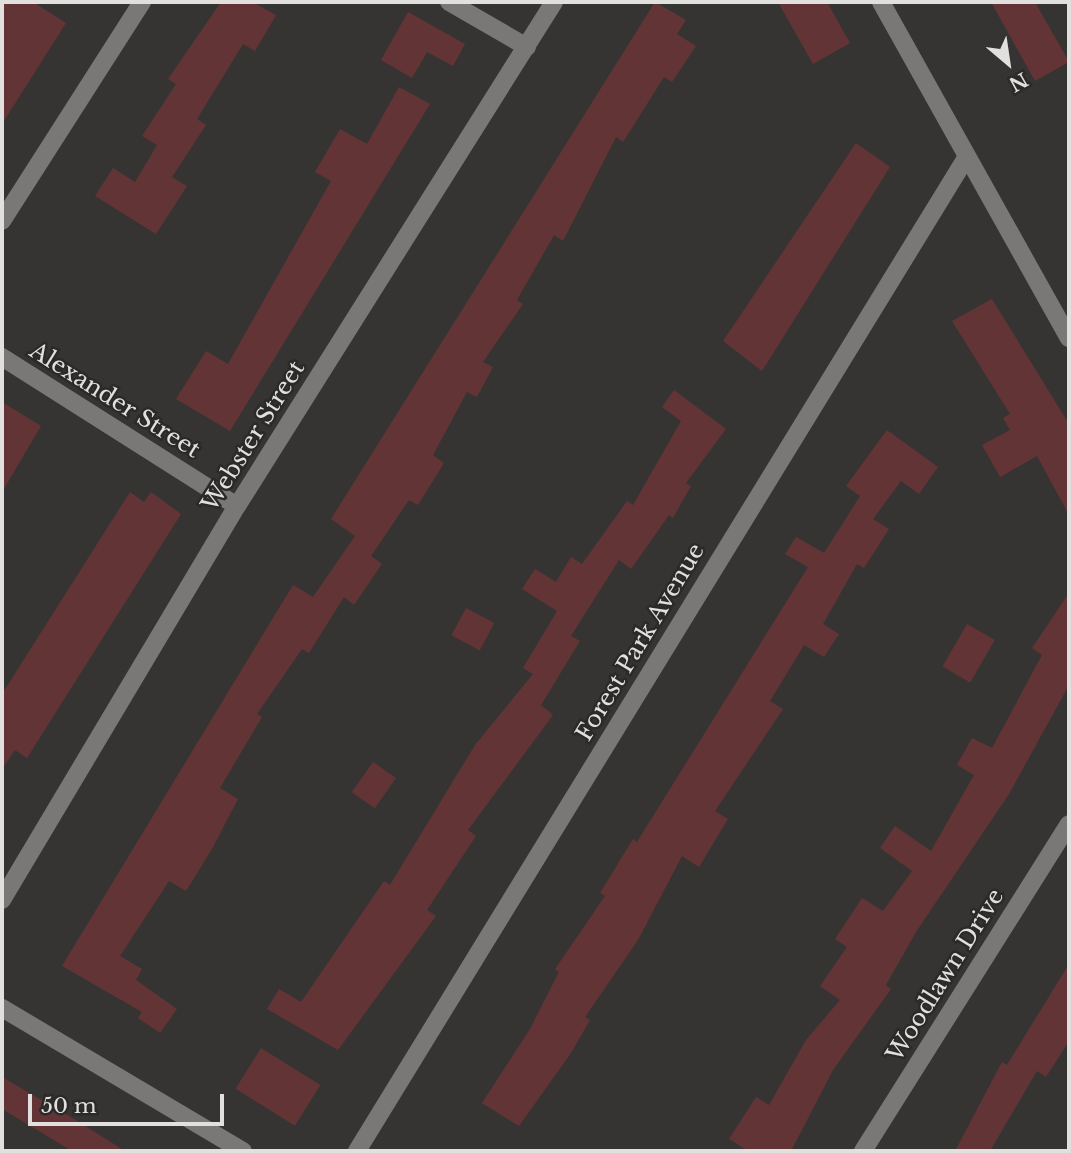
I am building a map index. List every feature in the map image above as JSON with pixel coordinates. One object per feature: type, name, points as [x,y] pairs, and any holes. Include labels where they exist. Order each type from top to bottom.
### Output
[{"type":"street","points":[[2,221],[142,2]]},
{"type":"street","points":[[449,2],[527,47]]},
{"type":"street","name":"Webster Street","points":[[2,900],[237,506],[554,2]]},
{"type":"street","points":[[881,2],[965,158],[1069,338]]},
{"type":"street","name":"Forest Park Avenue","points":[[357,1151],[965,158]]},
{"type":"street","name":"Alexander Street","points":[[2,357],[237,506]]},
{"type":"street","name":"Woodlawn Drive","points":[[863,1151],[1069,824]]},
{"type":"street","points":[[2,1008],[243,1151]]},
{"type":"building","points":[[2,2],[33,2],[66,23],[2,124]]},
{"type":"building","points":[[221,2],[252,2],[276,15],[255,51],[243,44],[197,119],[206,125],[172,177],[187,186],[156,234],[95,196],[113,168],[135,182],[157,145],[142,136],[176,84],[168,79]]},
{"type":"building","points":[[655,2],[686,20],[677,34],[696,46],[672,82],[664,77],[623,142],[616,137],[563,241],[554,235],[517,300],[523,304],[483,362],[493,367],[477,397],[467,392],[433,455],[444,463],[418,505],[409,500],[371,556],[382,564],[354,605],[344,597],[309,653],[302,649],[257,714],[262,717],[220,788],[238,799],[186,891],[169,881],[120,956],[142,969],[136,980],[177,1009],[160,1033],[138,1018],[142,1012],[62,966],[293,585],[313,597],[355,536],[331,519]]},
{"type":"building","points":[[778,2],[827,2],[850,43],[813,64]]},
{"type":"building","points":[[991,2],[1035,2],[1069,62],[1035,81]]},
{"type":"building","points":[[408,12],[465,44],[453,66],[427,52],[412,78],[381,60]]},
{"type":"building","points":[[399,87],[430,104],[230,431],[176,399],[206,351],[228,364],[331,181],[315,172],[340,129],[367,144]]},
{"type":"building","points":[[856,143],[890,167],[762,371],[723,341]]},
{"type":"building","points":[[992,299],[1069,424],[1069,515],[1037,456],[1000,477],[982,445],[1010,430],[1003,418],[1010,414],[952,321]]},
{"type":"building","points":[[674,390],[726,429],[686,483],[691,486],[673,518],[669,515],[631,569],[619,560],[571,636],[580,641],[541,705],[553,715],[468,830],[476,836],[427,910],[436,916],[338,1050],[267,1009],[279,989],[301,1002],[384,881],[390,885],[475,745],[533,674],[523,668],[557,611],[522,589],[535,569],[556,582],[571,557],[582,564],[627,501],[633,505],[681,421],[662,407]]},
{"type":"building","points":[[2,402],[41,426],[2,492]]},
{"type":"building","points":[[887,430],[938,467],[919,494],[901,481],[873,519],[889,529],[864,568],[857,564],[823,624],[839,634],[824,657],[804,645],[770,701],[783,709],[715,811],[728,819],[699,867],[682,856],[638,940],[585,1017],[590,1020],[571,1053],[519,1126],[482,1103],[530,1029],[559,972],[555,969],[605,896],[600,893],[633,839],[637,842],[808,567],[785,554],[796,537],[824,553],[860,496],[846,486]]},
{"type":"building","points":[[130,492],[144,502],[151,492],[181,514],[27,758],[15,750],[2,769],[2,694]]},
{"type":"building","points":[[1069,593],[1069,685],[1009,794],[916,932],[886,985],[891,989],[833,1070],[791,1151],[748,1151],[729,1139],[756,1097],[769,1105],[806,1040],[840,1000],[820,986],[847,947],[835,939],[862,898],[883,911],[912,871],[880,848],[895,826],[931,851],[974,775],[957,765],[972,738],[992,748],[1042,655],[1032,648]]},
{"type":"building","points":[[466,608],[494,623],[480,650],[451,635]]},
{"type":"building","points":[[967,624],[995,640],[970,682],[942,666]]},
{"type":"building","points":[[373,762],[396,778],[375,808],[352,792]]},
{"type":"building","points":[[1069,964],[1069,1041],[1046,1077],[1037,1071],[990,1151],[955,1151],[1002,1062],[1007,1065]]},
{"type":"building","points":[[261,1048],[320,1085],[295,1126],[236,1089]]},
{"type":"building","points":[[2,1077],[125,1151],[72,1151],[2,1109]]}]
